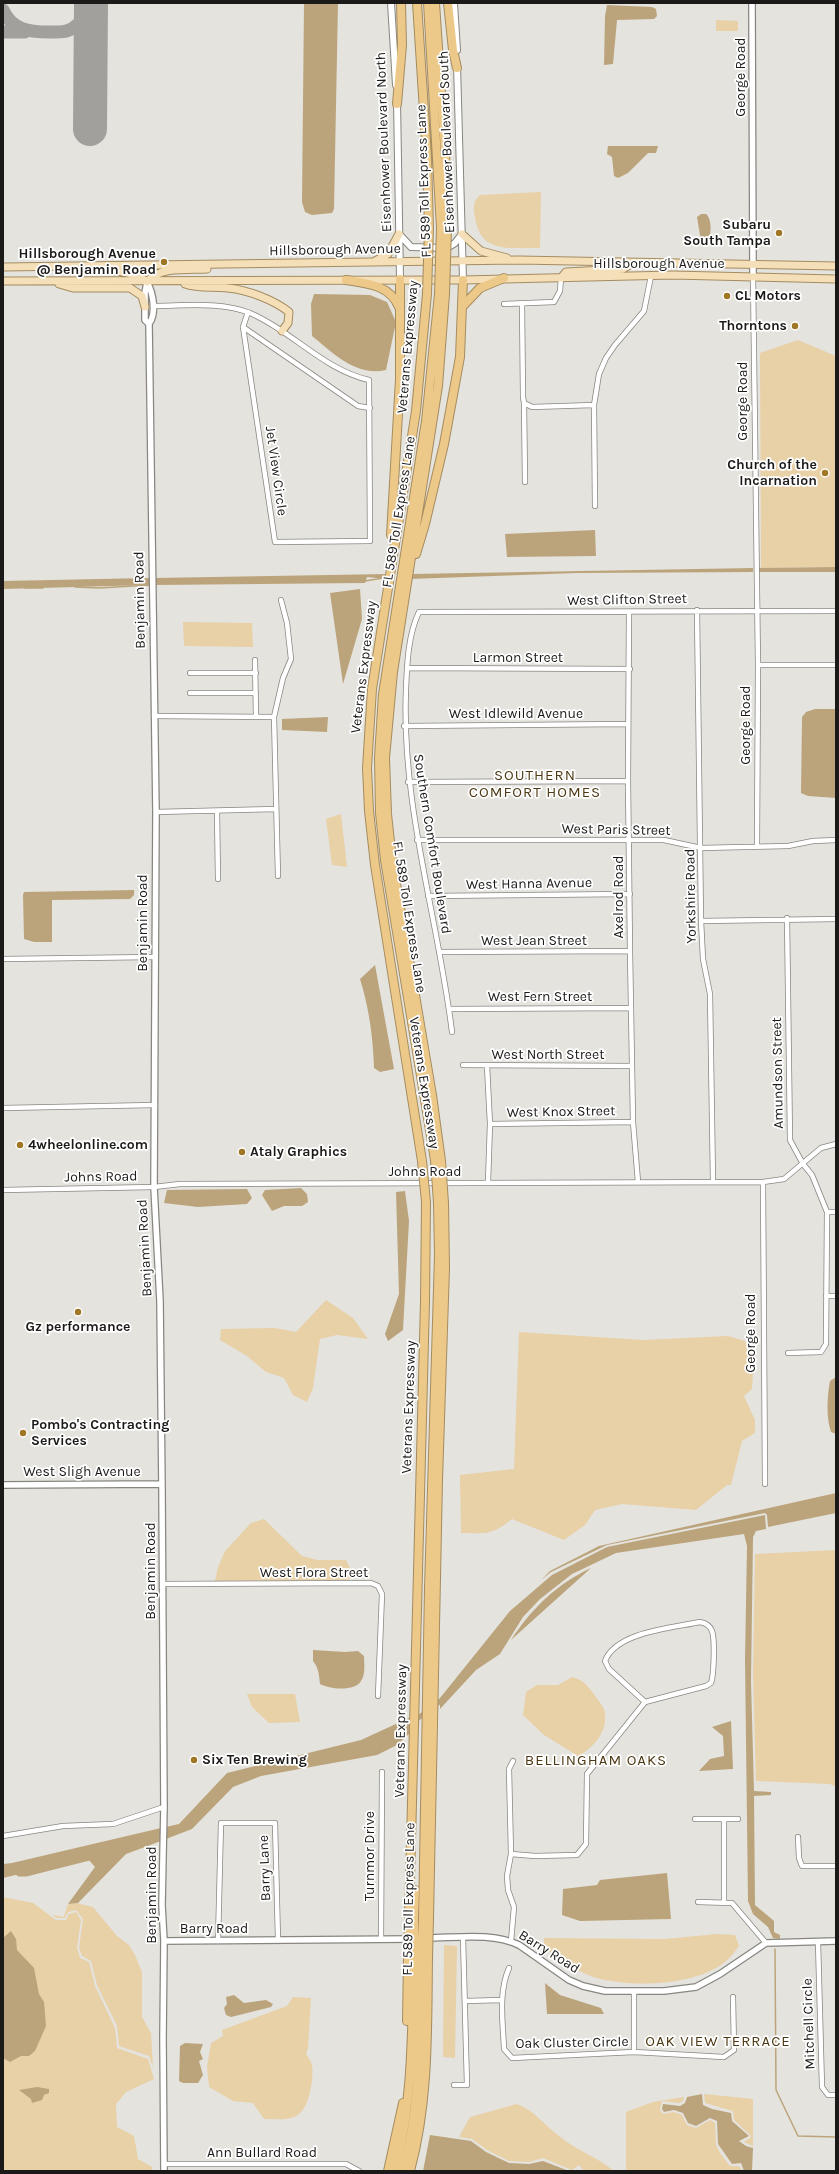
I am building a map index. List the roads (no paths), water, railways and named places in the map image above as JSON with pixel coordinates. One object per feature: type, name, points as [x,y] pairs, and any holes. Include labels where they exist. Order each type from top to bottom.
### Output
[{"type":"highway","points":[[397,104],[402,45],[401,3]]},
{"type":"highway","name":"Veterans Expressway","points":[[410,2171],[421,2120],[426,2080],[418,1958],[419,1918],[412,1792],[425,1302],[426,1202],[422,1161],[374,865],[367,768],[370,708],[391,563],[416,411],[428,294],[429,228],[427,157],[417,3]]},
{"type":"highway","name":"FL 589 Toll Express Lane","points":[[428,3],[444,228]]},
{"type":"highway","points":[[409,561],[435,407],[442,294],[445,150],[435,3]]},
{"type":"highway","points":[[448,3],[452,50],[457,68]]},
{"type":"highway","points":[[462,307],[480,288],[504,278]]},
{"type":"highway","points":[[391,563],[399,419],[400,279]]},
{"type":"highway","points":[[346,280],[370,283],[384,290],[396,300],[400,316]]},
{"type":"highway","points":[[409,561],[425,524],[448,423],[460,357],[463,280]]},
{"type":"highway","name":"Veterans Expressway","points":[[388,2171],[398,2130],[405,2084],[418,1958],[429,1734],[445,1268],[432,1095],[393,866],[386,789],[385,758],[390,694],[403,591],[408,578],[409,561]]},
{"type":"highway","name":"FL 589 Toll Express Lane","points":[[403,591],[409,561]]},
{"type":"highway","name":"FL 589 Toll Express Lane","points":[[395,2171],[403,2136],[409,2098],[418,1958]]},
{"type":"highway","name":"FL 589 Toll Express Lane","points":[[402,2171],[412,2133],[418,2089],[418,1958]]},
{"type":"main road","name":"Eisenhower Boulevard North","points":[[391,3],[397,104],[399,234],[401,262],[400,279]]},
{"type":"main road","name":"Eisenhower Boulevard South","points":[[454,3],[463,280]]},
{"type":"main road","points":[[374,262],[388,254],[399,234],[411,247],[447,248],[455,243],[462,234],[481,251],[519,260]]},
{"type":"main road","name":"Hillsborough Avenue","points":[[4,267],[462,262],[519,260],[836,266]]},
{"type":"main road","points":[[561,278],[566,272],[622,270],[633,263]]},
{"type":"main road","points":[[4,267],[131,273],[140,276],[147,282],[152,276],[162,272],[275,264]]},
{"type":"main road","name":"Hillsborough Avenue","points":[[3,281],[179,282],[400,279],[463,280],[651,276],[836,279]]},
{"type":"main road","points":[[49,281],[73,288],[130,288],[142,296],[145,307]]},
{"type":"main road","points":[[179,282],[195,287],[228,288],[267,300],[288,312],[288,323],[282,331]]},
{"type":"street","name":"George Road","points":[[752,3],[755,558],[758,665],[757,846]]},
{"type":"street","points":[[595,506],[594,405],[599,374],[606,358],[615,345],[644,311],[651,276]]},
{"type":"street","points":[[504,304],[554,302],[560,291],[561,278]]},
{"type":"street","name":"Benjamin Road","points":[[147,282],[153,292],[153,319],[149,324],[156,812],[154,1187],[160,1301],[162,1484],[164,1807],[162,1905],[164,1941],[164,2171]]},
{"type":"street","name":"Benjamin Road","points":[[147,282],[144,293],[145,320],[149,324]]},
{"type":"street","points":[[522,304],[525,482]]},
{"type":"street","points":[[153,306],[226,307],[248,312],[282,331]]},
{"type":"street","points":[[248,312],[243,327],[358,406],[370,408]]},
{"type":"street","name":"Jet View Circle","points":[[243,327],[275,542],[370,541],[369,380],[348,373],[331,364],[282,331]]},
{"type":"street","points":[[524,403],[532,407],[594,405]]},
{"type":"street","points":[[278,876],[274,717],[283,678],[291,658],[287,623],[282,600]]},
{"type":"street","name":"Yorkshire Road","points":[[697,610],[703,959],[710,994],[713,1181]]},
{"type":"street","name":"West Clifton Street","points":[[419,612],[836,610]]},
{"type":"street","name":"Southern Comfort Boulevard","points":[[419,612],[414,622],[407,668],[404,726],[408,782],[452,1032]]},
{"type":"street","name":"Axelrod Road","points":[[629,612],[630,669],[628,781],[630,839],[632,1122],[638,1182]]},
{"type":"street","points":[[255,660],[256,717]]},
{"type":"street","points":[[758,665],[836,665]]},
{"type":"street","name":"Larmon Street","points":[[407,668],[630,669]]},
{"type":"street","points":[[190,673],[256,673]]},
{"type":"street","points":[[190,693],[256,693]]},
{"type":"street","points":[[154,716],[274,717]]},
{"type":"street","name":"West Idlewild Avenue","points":[[404,726],[628,724]]},
{"type":"street","points":[[408,782],[628,781]]},
{"type":"street","points":[[156,812],[276,809]]},
{"type":"street","points":[[217,811],[218,879]]},
{"type":"street","name":"West Paris Street","points":[[417,840],[630,839],[664,840],[701,848],[788,846],[813,841],[836,840]]},
{"type":"street","name":"West Hanna Avenue","points":[[428,896],[630,894]]},
{"type":"street","points":[[702,921],[787,918],[836,919]]},
{"type":"street","name":"Amundson Street","points":[[787,918],[790,1140],[802,1164],[812,1175],[827,1212],[826,1344],[821,1352],[788,1353]]},
{"type":"street","name":"West Jean Street","points":[[439,952],[630,951]]},
{"type":"street","points":[[3,958],[155,957]]},
{"type":"street","name":"West Fern Street","points":[[449,1009],[631,1008]]},
{"type":"street","name":"West North Street","points":[[463,1065],[632,1066]]},
{"type":"street","points":[[487,1066],[490,1124],[488,1182]]},
{"type":"street","points":[[3,1108],[155,1105]]},
{"type":"street","name":"West Knox Street","points":[[490,1124],[632,1122]]},
{"type":"street","name":"Johns Road","points":[[3,1190],[154,1187],[176,1184],[763,1182],[784,1179],[821,1148],[836,1144]]},
{"type":"street","name":"George Road","points":[[763,1182],[765,1484]]},
{"type":"street","points":[[827,1212],[836,1212]]},
{"type":"street","points":[[826,1296],[836,1296]]},
{"type":"street","name":"West Sligh Avenue","points":[[3,1485],[162,1484]]},
{"type":"street","name":"West Flora Street","points":[[163,1584],[371,1583],[378,1586],[382,1594],[378,1696]]},
{"type":"street","points":[[511,1854],[535,1856],[577,1855],[586,1844],[587,1774],[644,1702],[712,1683],[714,1676],[712,1631],[708,1624],[700,1622],[635,1636],[612,1648],[605,1661],[609,1669],[644,1702]]},
{"type":"street","points":[[511,1941],[514,1907],[508,1890],[507,1876],[511,1854],[509,1769],[512,1761]]},
{"type":"street","name":"Turnmor Drive","points":[[381,1939],[382,1772]]},
{"type":"street","points":[[3,1836],[63,1826],[113,1824],[164,1807]]},
{"type":"street","points":[[695,1819],[738,1819]]},
{"type":"street","points":[[724,1819],[724,1902]]},
{"type":"street","name":"Barry Lane","points":[[218,1941],[221,1823],[275,1823],[278,1940]]},
{"type":"street","points":[[798,1837],[799,1858],[802,1866],[836,1866]]},
{"type":"street","points":[[698,1902],[732,1903],[766,1943],[836,1941]]},
{"type":"street","name":"Barry Road","points":[[164,1941],[493,1937],[519,1944],[569,1980],[583,1986],[605,1991],[671,1991],[696,1987],[720,1974],[766,1943]]},
{"type":"street","points":[[454,2085],[467,2085],[462,1938]]},
{"type":"street","name":"Mitchell Circle","points":[[818,1942],[822,2087],[828,2095],[836,2095]]},
{"type":"street","name":"Oak Cluster Circle","points":[[509,1968],[504,1979],[502,2000],[504,2049],[512,2058],[634,2052],[724,2057],[734,2050],[733,1997]]},
{"type":"street","points":[[634,1991],[634,2052]]},
{"type":"street","points":[[465,2001],[502,2000]]},
{"type":"street","name":"Ann Bullard Road","points":[[164,2164],[346,2164],[359,2171]]},
{"type":"waterway","points":[[365,581],[383,578]]},
{"type":"waterway","points":[[75,587],[99,588],[151,585]]},
{"type":"waterway","points":[[25,588],[43,588]]},
{"type":"waterway","points":[[413,1722],[443,1699]]},
{"type":"waterway","points":[[19,1874],[26,1874],[93,1857]]},
{"type":"waterway","points":[[775,1949],[776,2090],[798,2136],[836,2137]]},
{"type":"place","name":"Subaru South Tampa","points":[[779,233]]},
{"type":"place","name":"Hillsborough Avenue @ Benjamin Road","points":[[164,262]]},
{"type":"place","name":"CL Motors","points":[[727,296]]},
{"type":"place","name":"Thorntons","points":[[795,326]]},
{"type":"place","name":"Church of the Incarnation","points":[[825,473]]},
{"type":"place","name":"4wheelonline.com","points":[[20,1145]]},
{"type":"place","name":"Ataly Graphics","points":[[242,1152]]},
{"type":"place","name":"Gz performance","points":[[78,1312]]},
{"type":"place","name":"Pombo's Contracting Services","points":[[23,1433]]},
{"type":"place","name":"Six Ten Brewing","points":[[194,1760]]},
{"type":"district","name":"SOUTHERN COMFORT HOMES","points":[[535,784]]},
{"type":"district","name":"BELLINGHAM OAKS","points":[[596,1761]]},
{"type":"district","name":"OAK VIEW TERRACE","points":[[718,2042]]}]
